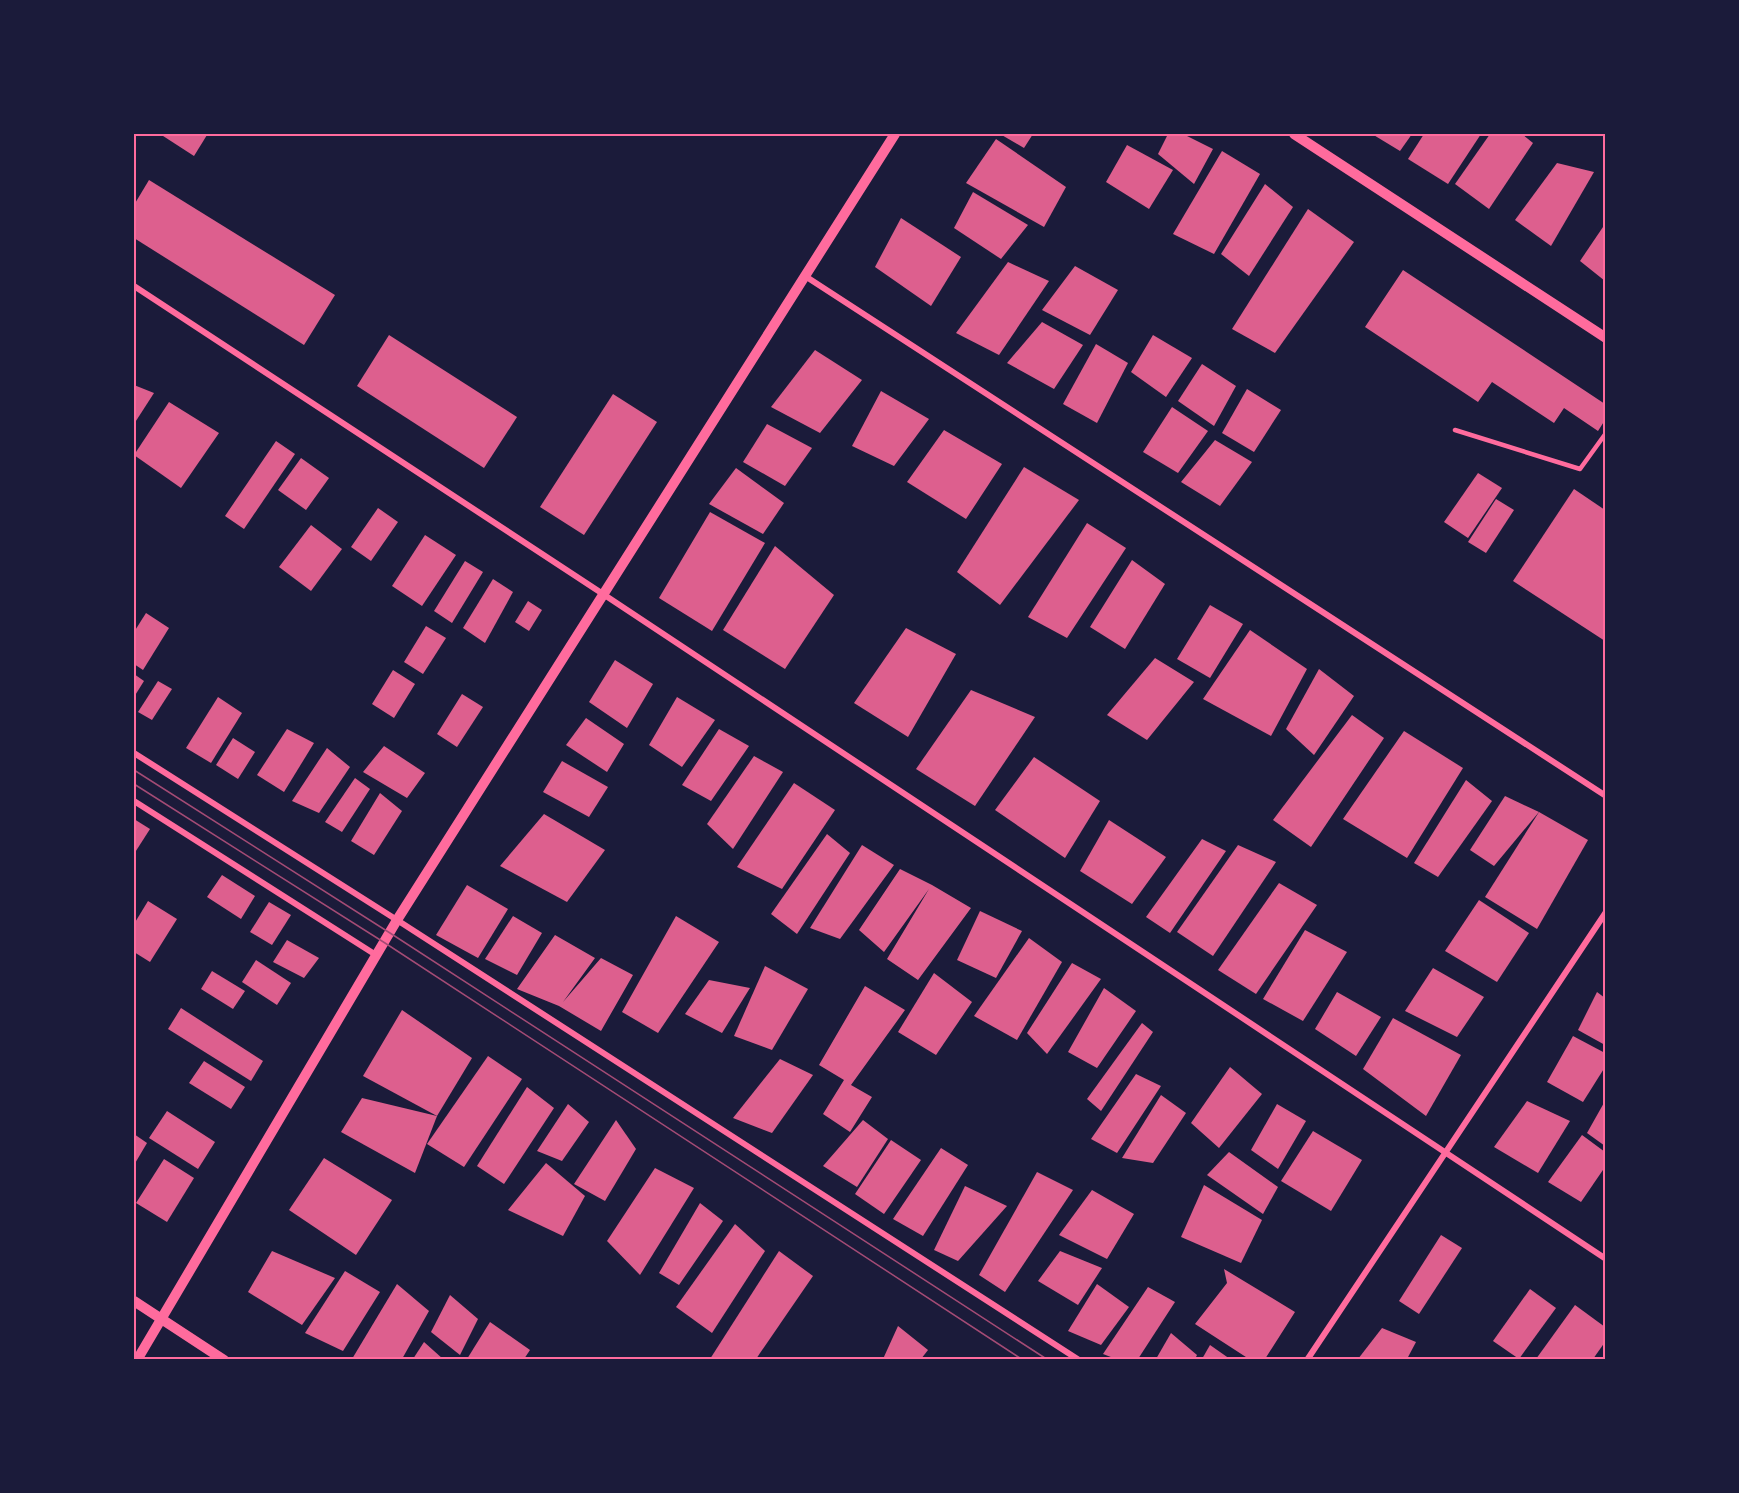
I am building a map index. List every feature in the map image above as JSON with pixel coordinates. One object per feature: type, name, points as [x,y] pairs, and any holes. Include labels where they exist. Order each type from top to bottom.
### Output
[{"type":"street","points":[[137,1359],[397,920],[895,134]]},
{"type":"street","points":[[1294,134],[1605,338]]},
{"type":"street","points":[[804,276],[1605,796]]},
{"type":"street","points":[[134,286],[603,594],[1605,1259]]},
{"type":"street","points":[[134,753],[1079,1359]]},
{"type":"street","points":[[134,801],[377,956]]},
{"type":"street","points":[[1307,1359],[1446,1154],[1605,912]]},
{"type":"street","points":[[134,1301],[224,1359]]},
{"type":"lane","points":[[1455,430],[1580,470],[1605,433]]},
{"type":"building","points":[[160,134],[205,134],[207,135],[194,156]]},
{"type":"building","points":[[1000,134],[1033,134],[1024,148]]},
{"type":"building","points":[[1168,134],[1183,134],[1213,149],[1194,184],[1158,154]]},
{"type":"building","points":[[1372,134],[1412,134],[1400,151]]},
{"type":"building","points":[[1424,134],[1481,134],[1448,184],[1408,159]]},
{"type":"building","points":[[1490,134],[1522,134],[1533,143],[1489,209],[1455,184]]},
{"type":"building","points":[[996,139],[1066,187],[1044,227],[966,183]]},
{"type":"building","points":[[1127,145],[1173,170],[1149,209],[1106,182]]},
{"type":"building","points":[[1222,151],[1260,174],[1214,254],[1173,234]]},
{"type":"building","points":[[1557,163],[1594,172],[1551,246],[1515,220]]},
{"type":"building","points":[[149,180],[335,295],[304,345],[134,238],[134,205]]},
{"type":"building","points":[[1265,184],[1293,207],[1249,276],[1221,254]]},
{"type":"building","points":[[973,192],[1028,225],[1001,259],[954,228]]},
{"type":"building","points":[[1308,209],[1354,242],[1275,353],[1232,329]]},
{"type":"building","points":[[901,218],[961,257],[931,306],[875,267]]},
{"type":"building","points":[[1605,224],[1605,281],[1580,261]]},
{"type":"building","points":[[1008,262],[1049,281],[999,355],[956,333]]},
{"type":"building","points":[[1075,266],[1118,290],[1090,335],[1042,310]]},
{"type":"building","points":[[1403,270],[1605,404],[1605,420],[1598,431],[1564,408],[1554,423],[1492,382],[1478,402],[1365,327]]},
{"type":"building","points":[[1042,322],[1083,345],[1054,389],[1007,363]]},
{"type":"building","points":[[389,335],[517,417],[484,468],[357,386]]},
{"type":"building","points":[[1153,335],[1192,358],[1166,397],[1131,372]]},
{"type":"building","points":[[1096,344],[1128,363],[1097,423],[1063,404]]},
{"type":"building","points":[[815,350],[862,380],[820,433],[771,407]]},
{"type":"building","points":[[1202,364],[1236,386],[1214,426],[1178,401]]},
{"type":"building","points":[[134,385],[154,393],[134,424]]},
{"type":"building","points":[[1247,389],[1281,410],[1254,452],[1222,433]]},
{"type":"building","points":[[881,391],[929,419],[894,466],[852,446]]},
{"type":"building","points":[[613,394],[657,422],[584,535],[540,507]]},
{"type":"building","points":[[169,402],[219,433],[181,488],[134,455]]},
{"type":"building","points":[[1172,407],[1208,431],[1178,473],[1143,452]]},
{"type":"building","points":[[767,424],[812,448],[785,486],[743,462]]},
{"type":"building","points":[[944,430],[1002,464],[966,519],[907,482]]},
{"type":"building","points":[[1215,440],[1252,462],[1220,506],[1181,482]]},
{"type":"building","points":[[276,441],[295,454],[244,529],[225,516]]},
{"type":"building","points":[[301,458],[329,478],[306,510],[278,490]]},
{"type":"building","points":[[1024,467],[1079,500],[1000,605],[957,572]]},
{"type":"building","points":[[736,468],[784,503],[763,534],[709,504]]},
{"type":"building","points":[[1478,473],[1502,488],[1468,538],[1444,522]]},
{"type":"building","points":[[1574,489],[1605,510],[1605,641],[1513,581]]},
{"type":"building","points":[[1496,499],[1514,510],[1486,553],[1468,542]]},
{"type":"building","points":[[378,508],[398,522],[371,561],[351,547]]},
{"type":"building","points":[[710,512],[765,543],[712,631],[659,598]]},
{"type":"building","points":[[1087,523],[1126,548],[1067,638],[1028,617]]},
{"type":"building","points":[[311,525],[342,549],[311,591],[279,567]]},
{"type":"building","points":[[425,535],[456,555],[422,606],[392,586]]},
{"type":"building","points":[[775,546],[834,595],[785,669],[723,630]]},
{"type":"building","points":[[1132,560],[1165,584],[1125,649],[1090,627]]},
{"type":"building","points":[[465,561],[483,572],[452,623],[434,611]]},
{"type":"building","points":[[493,579],[513,592],[485,643],[463,628]]},
{"type":"building","points":[[528,601],[542,610],[529,631],[515,622]]},
{"type":"building","points":[[1210,605],[1243,624],[1210,678],[1177,659]]},
{"type":"building","points":[[146,613],[169,628],[143,670],[134,664],[134,632]]},
{"type":"building","points":[[426,626],[446,638],[423,674],[404,662]]},
{"type":"building","points":[[906,628],[956,654],[908,737],[854,703]]},
{"type":"building","points":[[1250,630],[1307,669],[1271,736],[1203,699]]},
{"type":"building","points":[[1155,658],[1194,682],[1147,740],[1107,715]]},
{"type":"building","points":[[615,660],[653,684],[627,728],[589,702]]},
{"type":"building","points":[[1319,669],[1354,696],[1314,755],[1286,729]]},
{"type":"building","points":[[393,670],[415,684],[394,718],[372,704]]},
{"type":"building","points":[[134,674],[144,681],[134,697]]},
{"type":"building","points":[[158,681],[172,689],[152,720],[138,712]]},
{"type":"building","points":[[971,690],[1035,717],[975,806],[916,769]]},
{"type":"building","points":[[462,694],[483,707],[457,747],[437,734]]},
{"type":"building","points":[[218,697],[242,713],[211,763],[186,748]]},
{"type":"building","points":[[677,697],[715,720],[682,767],[649,745]]},
{"type":"building","points":[[1352,715],[1384,738],[1311,847],[1273,820]]},
{"type":"building","points":[[586,718],[624,744],[607,772],[566,745]]},
{"type":"building","points":[[287,729],[314,743],[284,792],[257,775]]},
{"type":"building","points":[[719,729],[749,746],[711,801],[682,785]]},
{"type":"building","points":[[1404,731],[1463,768],[1407,858],[1343,819]]},
{"type":"building","points":[[233,738],[255,752],[238,779],[216,765]]},
{"type":"building","points":[[384,746],[425,773],[407,798],[363,772]]},
{"type":"building","points":[[327,748],[350,767],[319,813],[292,801]]},
{"type":"building","points":[[754,756],[783,772],[733,849],[707,824]]},
{"type":"building","points":[[1034,757],[1100,801],[1065,858],[995,810]]},
{"type":"building","points":[[562,761],[608,787],[589,817],[543,792]]},
{"type":"building","points":[[355,778],[370,789],[342,832],[325,822]]},
{"type":"building","points":[[1466,780],[1492,801],[1438,877],[1414,863]]},
{"type":"building","points":[[794,783],[835,810],[782,889],[737,867]]},
{"type":"building","points":[[380,793],[402,811],[374,855],[351,841]]},
{"type":"building","points":[[1505,796],[1539,812],[1494,866],[1470,850]]},
{"type":"building","points":[[1539,812],[1588,840],[1537,929],[1485,897]]},
{"type":"building","points":[[544,814],[605,850],[567,902],[500,866]]},
{"type":"building","points":[[134,819],[150,829],[134,854]]},
{"type":"building","points":[[1109,820],[1166,857],[1132,904],[1080,871]]},
{"type":"building","points":[[827,834],[850,853],[797,934],[771,914]]},
{"type":"building","points":[[1202,839],[1226,851],[1170,933],[1146,917]]},
{"type":"building","points":[[862,845],[894,865],[840,939],[810,928]]},
{"type":"building","points":[[1238,845],[1276,862],[1213,956],[1177,932]]},
{"type":"building","points":[[900,869],[971,908],[918,980],[887,959],[929,889],[884,952],[859,930]]},
{"type":"building","points":[[222,875],[255,896],[241,919],[207,897]]},
{"type":"building","points":[[1279,883],[1317,905],[1256,994],[1218,970]]},
{"type":"building","points":[[467,885],[508,909],[478,958],[436,935]]},
{"type":"building","points":[[1479,900],[1529,933],[1497,982],[1445,951]]},
{"type":"building","points":[[148,901],[177,919],[150,962],[134,952],[134,924]]},
{"type":"building","points":[[269,902],[291,915],[272,945],[250,932]]},
{"type":"building","points":[[980,911],[1022,931],[996,978],[957,960]]},
{"type":"building","points":[[513,916],[542,933],[517,975],[485,959]]},
{"type":"building","points":[[676,916],[719,942],[658,1033],[622,1012]]},
{"type":"building","points":[[1305,930],[1347,952],[1303,1021],[1263,999]]},
{"type":"building","points":[[555,935],[595,958],[563,1002],[601,958],[633,975],[601,1031],[559,1006],[517,989]]},
{"type":"building","points":[[1029,938],[1062,962],[1017,1040],[974,1016]]},
{"type":"building","points":[[287,940],[319,958],[304,978],[273,962]]},
{"type":"building","points":[[256,960],[291,983],[277,1005],[242,982]]},
{"type":"building","points":[[1072,963],[1101,979],[1047,1054],[1027,1033]]},
{"type":"building","points":[[765,966],[808,989],[772,1050],[734,1036]]},
{"type":"building","points":[[1433,968],[1484,997],[1457,1037],[1405,1011]]},
{"type":"building","points":[[212,971],[245,991],[233,1009],[201,989]]},
{"type":"building","points":[[934,973],[972,1002],[936,1055],[898,1032]]},
{"type":"building","points":[[709,980],[750,988],[722,1033],[685,1014]]},
{"type":"building","points":[[865,986],[905,1010],[851,1085],[872,1097],[850,1132],[823,1114],[844,1080],[819,1065]]},
{"type":"building","points":[[1104,988],[1136,1011],[1097,1068],[1068,1052]]},
{"type":"building","points":[[1337,992],[1381,1017],[1356,1056],[1315,1029]]},
{"type":"building","points":[[1597,992],[1605,998],[1605,1045],[1578,1030]]},
{"type":"building","points":[[181,1008],[263,1061],[251,1081],[168,1029]]},
{"type":"building","points":[[402,1010],[472,1058],[437,1116],[363,1076]]},
{"type":"building","points":[[1393,1018],[1461,1055],[1426,1116],[1363,1069]]},
{"type":"building","points":[[1142,1023],[1153,1032],[1101,1111],[1087,1099]]},
{"type":"building","points":[[1573,1036],[1605,1053],[1605,1067],[1583,1102],[1547,1082]]},
{"type":"building","points":[[488,1056],[522,1079],[464,1167],[427,1144]]},
{"type":"building","points":[[780,1059],[813,1075],[772,1133],[733,1118]]},
{"type":"building","points":[[204,1061],[245,1087],[231,1109],[189,1083]]},
{"type":"building","points":[[1230,1067],[1262,1094],[1219,1148],[1191,1123]]},
{"type":"building","points":[[1136,1074],[1161,1086],[1117,1153],[1091,1139]]},
{"type":"building","points":[[527,1087],[554,1108],[504,1184],[477,1166]]},
{"type":"building","points":[[1161,1095],[1186,1113],[1153,1163],[1122,1158]]},
{"type":"building","points":[[362,1098],[437,1116],[415,1173],[341,1132]]},
{"type":"building","points":[[1527,1101],[1570,1121],[1538,1173],[1494,1147]]},
{"type":"building","points":[[1605,1101],[1605,1146],[1587,1133]]},
{"type":"building","points":[[568,1104],[589,1122],[562,1161],[537,1151]]},
{"type":"building","points":[[1277,1104],[1306,1121],[1278,1169],[1251,1150]]},
{"type":"building","points":[[167,1111],[215,1142],[198,1169],[149,1138]]},
{"type":"building","points":[[616,1120],[636,1149],[605,1201],[574,1184]]},
{"type":"building","points":[[863,1120],[888,1139],[857,1187],[823,1166]]},
{"type":"building","points":[[1313,1131],[1362,1160],[1331,1211],[1281,1181]]},
{"type":"building","points":[[134,1134],[147,1143],[134,1165]]},
{"type":"building","points":[[1582,1135],[1605,1152],[1605,1167],[1581,1202],[1548,1182]]},
{"type":"building","points":[[891,1140],[921,1160],[884,1214],[855,1194]]},
{"type":"building","points":[[941,1148],[968,1165],[923,1236],[893,1219]]},
{"type":"building","points":[[1229,1152],[1278,1187],[1263,1214],[1207,1175]]},
{"type":"building","points":[[324,1158],[392,1200],[356,1255],[289,1210]]},
{"type":"building","points":[[164,1159],[194,1178],[167,1222],[136,1203]]},
{"type":"building","points":[[546,1163],[585,1196],[563,1236],[508,1210]]},
{"type":"building","points":[[655,1168],[694,1188],[640,1275],[607,1241]]},
{"type":"building","points":[[1037,1172],[1073,1190],[1005,1292],[979,1275]]},
{"type":"building","points":[[1204,1185],[1262,1220],[1241,1263],[1181,1237]]},
{"type":"building","points":[[965,1186],[1007,1206],[958,1261],[934,1250]]},
{"type":"building","points":[[1092,1190],[1134,1214],[1107,1259],[1059,1235]]},
{"type":"building","points":[[700,1203],[723,1221],[679,1285],[659,1273]]},
{"type":"building","points":[[735,1224],[765,1251],[712,1333],[676,1307]]},
{"type":"building","points":[[1441,1235],[1462,1248],[1419,1314],[1399,1301]]},
{"type":"building","points":[[272,1251],[335,1278],[302,1325],[248,1292]]},
{"type":"building","points":[[779,1251],[813,1276],[756,1359],[710,1359]]},
{"type":"building","points":[[1060,1251],[1102,1268],[1078,1305],[1038,1281]]},
{"type":"building","points":[[1224,1269],[1295,1312],[1265,1359],[1249,1359],[1195,1324],[1227,1283]]},
{"type":"building","points":[[345,1271],[380,1292],[343,1351],[305,1333]]},
{"type":"building","points":[[397,1284],[429,1311],[402,1359],[352,1359]]},
{"type":"building","points":[[1097,1284],[1129,1307],[1101,1345],[1068,1331]]},
{"type":"building","points":[[1148,1287],[1175,1302],[1138,1359],[1116,1359],[1103,1354]]},
{"type":"building","points":[[1530,1289],[1556,1308],[1519,1359],[1493,1341]]},
{"type":"building","points":[[450,1295],[478,1319],[460,1355],[431,1332]]},
{"type":"building","points":[[1575,1305],[1605,1327],[1605,1342],[1593,1359],[1536,1359]]},
{"type":"building","points":[[490,1322],[530,1350],[524,1359],[467,1359]]},
{"type":"building","points":[[898,1326],[928,1350],[921,1359],[883,1359]]},
{"type":"building","points":[[1382,1328],[1416,1342],[1407,1359],[1358,1359]]},
{"type":"building","points":[[1171,1333],[1197,1355],[1195,1359],[1156,1359]]},
{"type":"building","points":[[424,1342],[443,1359],[413,1359]]},
{"type":"building","points":[[1210,1345],[1230,1359],[1202,1359]]},
{"type":"tram line","points":[[134,770],[390,933],[1048,1360]]},
{"type":"tram line","points":[[134,784],[385,943],[1023,1360]]}]
